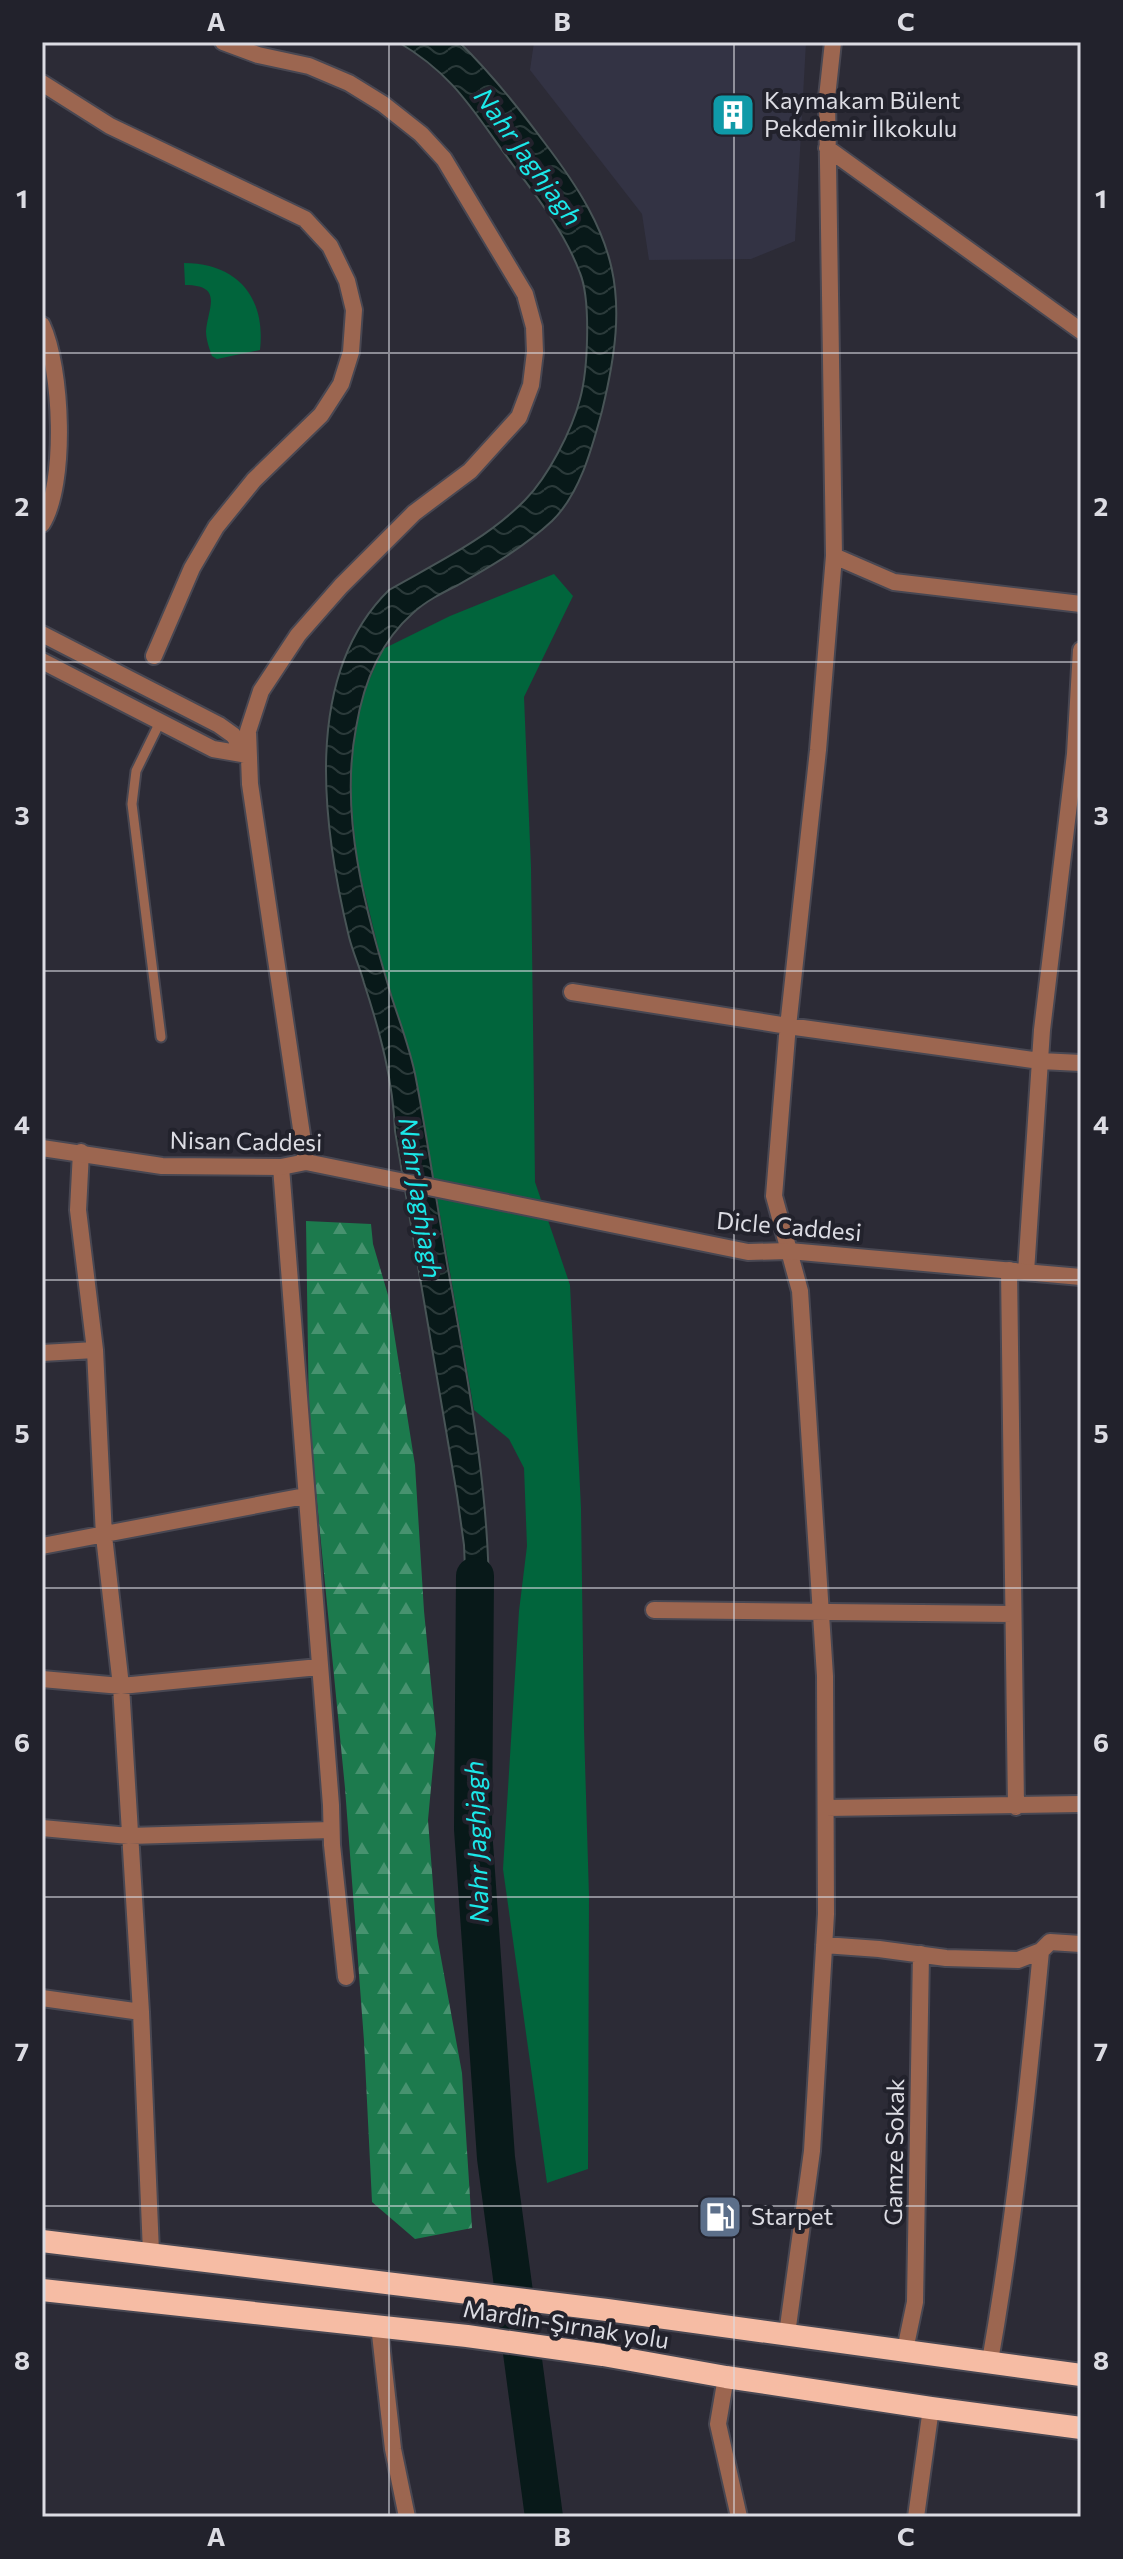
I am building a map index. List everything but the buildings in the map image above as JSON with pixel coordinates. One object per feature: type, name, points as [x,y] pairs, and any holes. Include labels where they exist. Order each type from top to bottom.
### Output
[{"type":"highway","name":"Mardin-Şırnak yolu","points":[[42,2241],[469,2292],[1081,2375]]},
{"type":"highway","name":"Mardin-Şırnak yolu","points":[[42,2290],[467,2336],[931,2408],[1081,2428]]},
{"type":"street","points":[[223,42],[258,55],[309,66],[349,83],[383,104],[421,134],[444,159],[525,294],[534,327],[531,385],[519,417],[470,471],[403,524],[341,586],[298,635],[261,691],[248,731],[250,784],[306,1162]]},
{"type":"street","points":[[787,2334],[812,2151],[824,1945],[825,1676],[800,1291],[774,1196],[834,556],[827,148],[827,97],[833,42]]},
{"type":"street","points":[[42,83],[110,126],[305,219],[330,246],[347,281],[354,310],[351,352],[341,384],[321,415],[247,488],[216,527],[192,568],[154,656]]},
{"type":"street","points":[[827,148],[1081,331]]},
{"type":"street","points":[[42,325],[54,369],[59,440],[45,515]]},
{"type":"street","points":[[834,556],[894,582],[1081,604]]},
{"type":"street","points":[[42,634],[219,725],[233,735],[248,755]]},
{"type":"street","points":[[1016,1807],[1013,1614],[1018,1271],[1040,1061],[1076,782],[1081,650]]},
{"type":"street","points":[[42,661],[213,749],[248,755]]},
{"type":"street","points":[[572,992],[788,1026],[1040,1061],[1081,1063]]},
{"type":"street","name":"Nisan Caddesi","points":[[42,1148],[162,1166],[281,1167],[306,1162],[495,1202]]},
{"type":"street","points":[[81,1152],[78,1210],[95,1350],[104,1536],[121,1686],[141,2012],[151,2252]]},
{"type":"street","points":[[281,1167],[331,1830],[346,1977]]},
{"type":"street","name":"Dicle Caddesi","points":[[495,1202],[748,1252],[789,1251],[1081,1277]]},
{"type":"street","points":[[42,1353],[95,1350]]},
{"type":"street","points":[[42,1546],[305,1496]]},
{"type":"street","points":[[654,1610],[1013,1614]]},
{"type":"street","points":[[42,1679],[121,1686],[319,1667]]},
{"type":"street","points":[[826,1808],[1081,1804]]},
{"type":"street","points":[[42,1828],[129,1836],[331,1830]]},
{"type":"street","points":[[824,1945],[946,1958],[1018,1960],[1041,1951],[1050,1942],[1081,1944]]},
{"type":"street","points":[[990,2361],[1004,2285],[1041,1951]]},
{"type":"street","name":"Gamze Sokak","points":[[905,2350],[915,2302],[921,1954]]},
{"type":"street","points":[[42,1998],[141,2012]]},
{"type":"street","points":[[379,2325],[393,2449],[407,2517]]},
{"type":"street","points":[[726,2377],[718,2424],[739,2517]]},
{"type":"street","points":[[916,2517],[931,2408]]},
{"type":"lane","points":[[160,722],[136,771],[132,804],[161,1037]]},
{"type":"shaded area","points":[[534,42],[806,42],[795,241],[751,259],[649,260],[642,214],[530,70]]},
{"type":"green space","points":[[184,263],[219,269],[244,287],[253,299],[258,314],[260,350],[217,359],[212,356],[206,331],[211,299],[205,289],[185,285]]},
{"type":"green space","points":[[554,574],[573,596],[524,697],[531,867],[535,1182],[570,1285],[581,1508],[589,1896],[588,2169],[547,2183],[503,1869],[519,1611],[527,1546],[524,1468],[509,1439],[474,1410],[416,1077],[380,955],[357,861],[351,798],[352,755],[362,696],[383,649],[450,616]]},
{"type":"green space","points":[[306,1221],[371,1224],[373,1244],[388,1295],[415,1465],[436,1734],[428,1820],[437,1936],[462,2073],[472,2228],[415,2239],[372,2202],[364,2041],[345,1788],[309,1420]]},
{"type":"water","points":[[398,42],[459,42],[482,65],[534,129],[588,208],[603,238],[612,268],[616,299],[616,332],[602,411],[584,470],[570,498],[552,521],[530,540],[495,564],[429,601],[391,637],[368,680],[359,712],[352,762],[353,829],[364,897],[414,1068],[477,1442],[486,1529],[489,1617],[477,1627],[467,1619],[464,1545],[457,1495],[395,1131],[389,1075],[349,937],[332,849],[326,755],[331,709],[342,665],[361,625],[389,590],[460,550],[510,514],[534,490],[550,466],[565,439],[580,399],[587,317],[580,273],[567,244],[541,203],[450,82]]},
{"type":"waterway","name":"Nahr Jaghjagh","points":[[475,1576],[473,1829],[496,2158],[544,2517]]},
{"type":"place","name":"Kaymakam Bülent Pekdemir İlkokulu","points":[[733,115]]},
{"type":"place","name":"Starpet","points":[[720,2217]]}]
